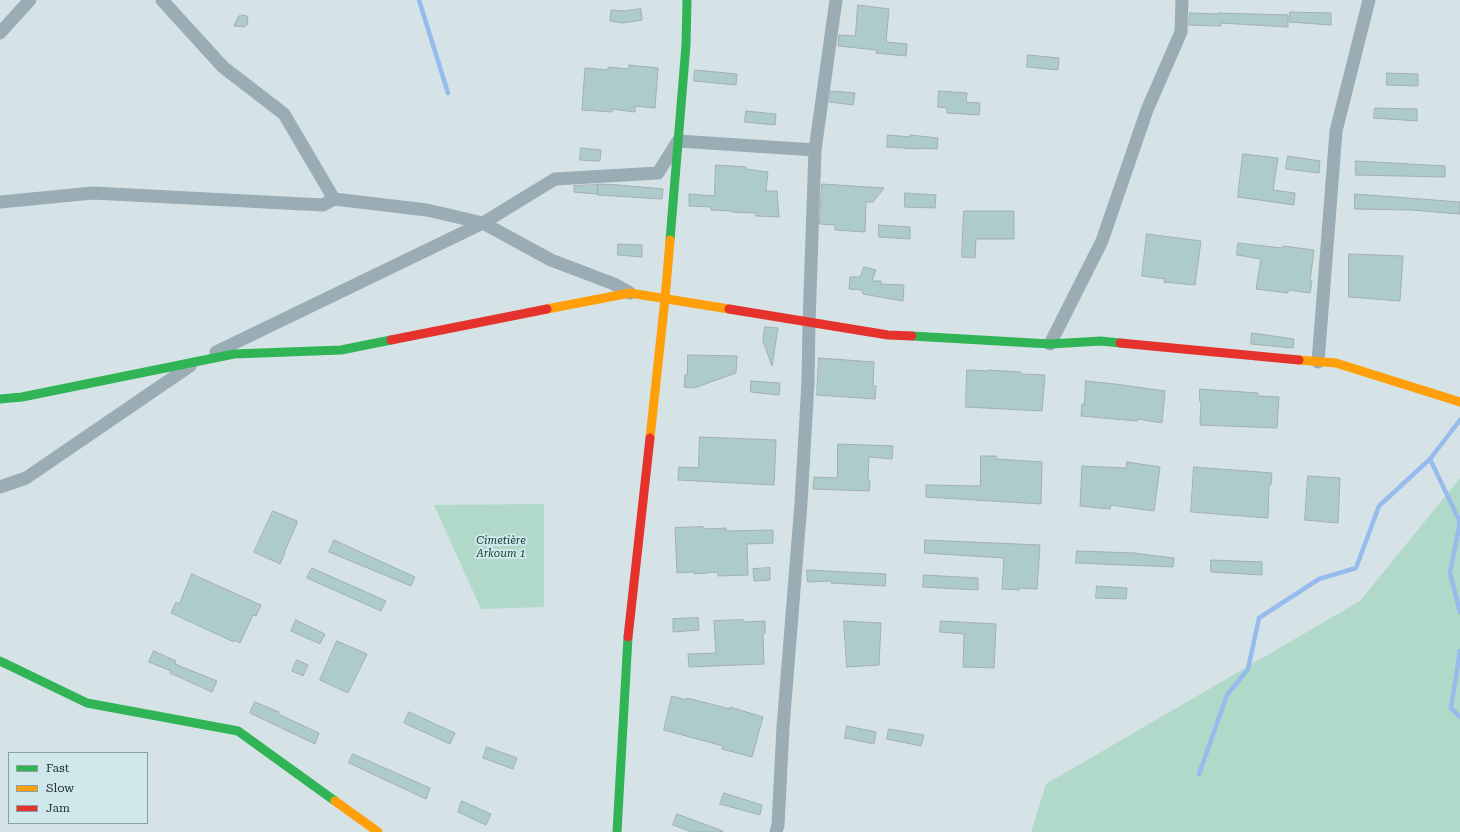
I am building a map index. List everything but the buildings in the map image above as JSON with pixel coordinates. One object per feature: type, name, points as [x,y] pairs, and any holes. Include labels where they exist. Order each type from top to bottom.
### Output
[{"type":"street","points":[[0,33],[30,0]]},
{"type":"street","points":[[162,0],[223,67],[284,114],[334,199]]},
{"type":"street","points":[[617,832],[628,635],[665,299],[686,45],[687,0]]},
{"type":"street","points":[[776,832],[778,825],[783,727],[802,488],[808,382],[816,150],[836,0]]},
{"type":"street","points":[[1050,344],[1102,242],[1147,110],[1181,32],[1182,0]]},
{"type":"street","points":[[1318,362],[1336,131],[1369,0]]},
{"type":"street","points":[[678,141],[816,150]]},
{"type":"street","points":[[0,487],[26,478],[197,361],[483,223],[554,180],[658,173],[678,141]]},
{"type":"street","points":[[0,202],[93,193],[323,205],[334,199],[427,210],[483,223],[551,260],[614,284],[630,293],[888,335],[1050,344],[1101,341],[1336,363],[1460,402]]},
{"type":"street","points":[[0,398],[22,397],[234,354],[341,350],[630,293]]},
{"type":"street","points":[[0,661],[87,703],[238,731],[378,832]]},
{"type":"green space","points":[[1460,478],[1460,832],[1031,832],[1046,784],[1360,601]]},
{"type":"green space","name":"Cimetière Arkoum 1","points":[[544,504],[544,607],[481,609],[434,505]]},
{"type":"waterway","points":[[419,0],[448,93]]},
{"type":"waterway","points":[[1199,774],[1227,695],[1248,669],[1259,618],[1319,579],[1356,568],[1379,506],[1430,459],[1460,420]]},
{"type":"waterway","points":[[1430,459],[1460,522],[1450,573],[1460,612]]},
{"type":"waterway","points":[[1460,651],[1451,708],[1460,717]]},
{"type":"traffic: fast","points":[[670,240],[686,45],[687,0]]},
{"type":"traffic: fast","points":[[912,336],[1050,344],[1101,341],[1120,343]]},
{"type":"traffic: fast","points":[[0,399],[22,397],[234,354],[341,350],[391,340]]},
{"type":"traffic: fast","points":[[617,832],[628,637]]},
{"type":"traffic: fast","points":[[0,661],[87,703],[238,731],[335,801]]},
{"type":"traffic: slow","points":[[650,438],[670,240]]},
{"type":"traffic: slow","points":[[547,309],[630,293],[729,309]]},
{"type":"traffic: slow","points":[[1299,360],[1336,363],[1460,402]]},
{"type":"traffic: slow","points":[[335,801],[378,832]]},
{"type":"traffic: jam","points":[[391,340],[547,309]]},
{"type":"traffic: jam","points":[[729,309],[888,335],[912,336]]},
{"type":"traffic: jam","points":[[1120,343],[1299,360]]},
{"type":"traffic: jam","points":[[628,637],[650,438]]}]
